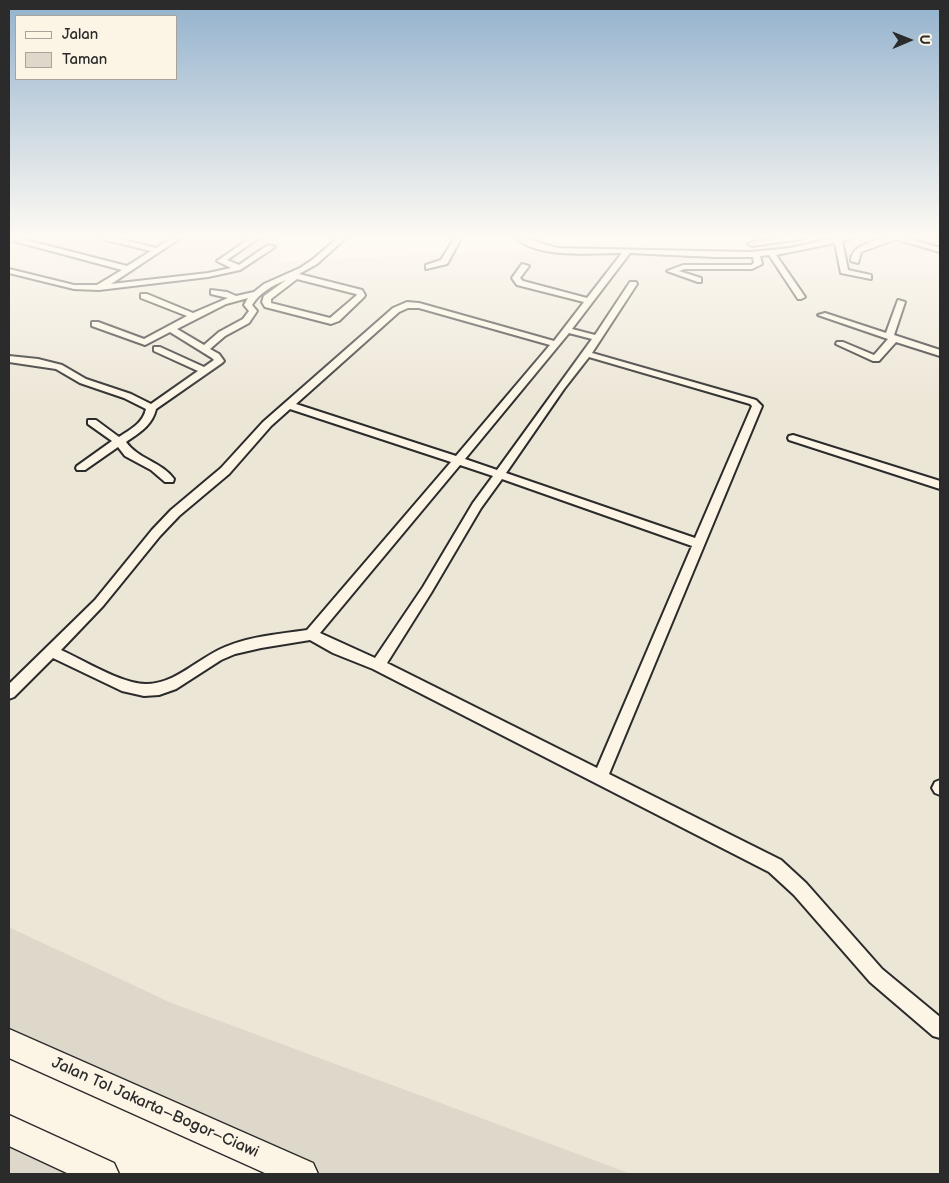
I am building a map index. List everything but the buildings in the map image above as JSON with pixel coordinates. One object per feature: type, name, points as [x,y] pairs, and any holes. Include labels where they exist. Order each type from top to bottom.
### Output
[{"type":"highway","name":"Jalan Tol Jakarta–Bogor–Ciawi","points":[[9,1043],[302,1174]]},
{"type":"highway","points":[[9,1130],[103,1174]]},
{"type":"street","points":[[215,292],[228,294],[234,299]]},
{"type":"street","points":[[274,292],[267,298],[266,302],[268,304],[331,321],[336,319],[361,295],[359,292]]},
{"type":"street","points":[[558,292],[590,300]]},
{"type":"street","points":[[311,635],[568,330],[596,292]]},
{"type":"street","points":[[378,665],[427,590],[459,534],[498,474],[587,354],[628,292]]},
{"type":"street","points":[[798,292],[801,297]]},
{"type":"street","points":[[95,324],[142,342],[194,316],[234,299],[258,293]]},
{"type":"street","points":[[204,349],[222,334],[250,317],[253,311],[248,305],[258,293]]},
{"type":"street","points":[[144,296],[194,316]]},
{"type":"street","points":[[840,344],[876,359],[891,338],[901,302]]},
{"type":"street","points":[[9,692],[110,591],[174,513],[225,471],[268,424],[401,307],[419,306],[556,344]]},
{"type":"street","points":[[822,315],[940,354]]},
{"type":"street","points":[[80,468],[142,426],[149,416],[151,408],[218,362],[219,358],[171,329]]},
{"type":"street","points":[[568,330],[597,338]]},
{"type":"street","points":[[157,349],[206,371]]},
{"type":"street","points":[[587,354],[753,402],[757,405],[600,779]]},
{"type":"street","points":[[9,359],[56,366],[67,370],[80,380],[101,386],[151,408]]},
{"type":"street","points":[[289,405],[498,474],[699,544]]},
{"type":"street","points":[[92,422],[120,442],[129,454],[155,468],[169,479]]},
{"type":"street","points":[[793,438],[940,485]]},
{"type":"street","points":[[51,651],[127,687],[154,691],[176,684],[205,662],[232,650],[254,644],[311,635],[338,649],[378,665],[775,866],[792,880],[868,968],[893,993],[940,1029]]},
{"type":"shaded area","points":[[9,292],[940,292],[940,1174],[632,1174],[172,1003],[9,927]]},
{"type":"green space","points":[[9,927],[172,1003],[632,1174],[313,1174],[201,1129],[9,1043]]},
{"type":"green space","points":[[9,1130],[103,1174],[9,1174]]}]
